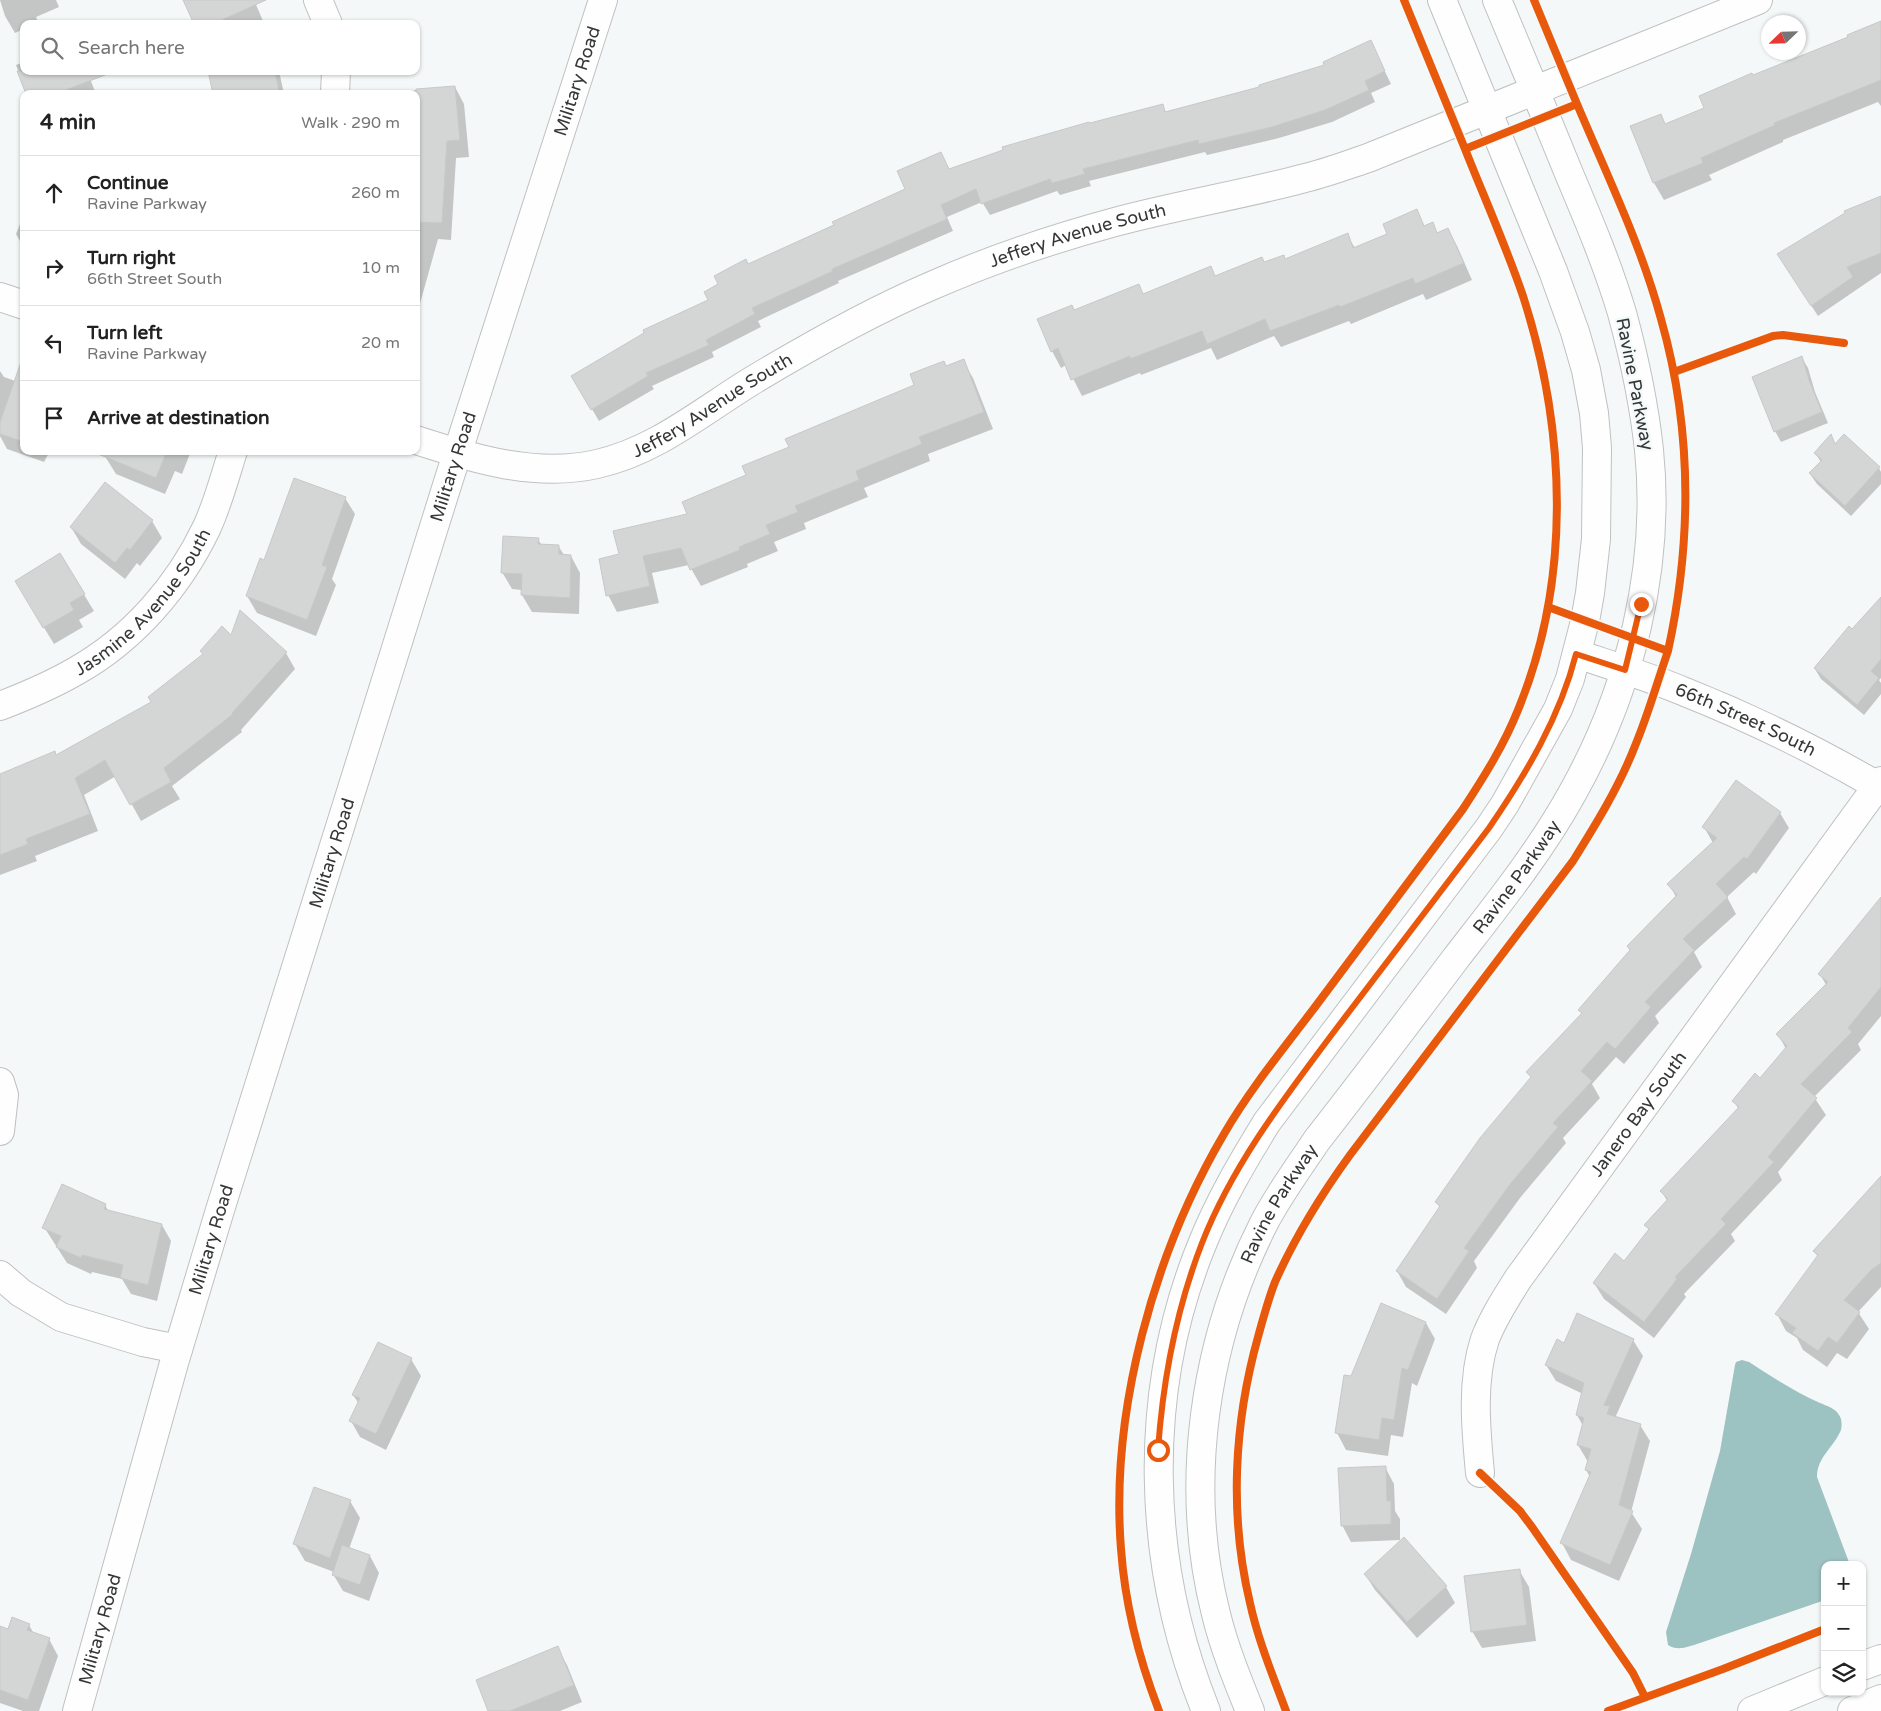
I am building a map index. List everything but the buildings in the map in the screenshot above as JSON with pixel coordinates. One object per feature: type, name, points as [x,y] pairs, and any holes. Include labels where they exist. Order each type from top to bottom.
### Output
[{"type":"street","points":[[318,0],[326,20]]},
{"type":"street","name":"Military Road","points":[[77,1711],[178,1349],[220,1210],[603,0]]},
{"type":"street","points":[[1206,1711],[1176,1620],[1166,1575],[1158,1490],[1161,1411],[1168,1365],[1186,1287],[1203,1242],[1223,1199],[1267,1122],[1489,828],[1505,804],[1558,709],[1570,679],[1590,593],[1596,539],[1598,448],[1586,370],[1575,332],[1553,271],[1442,0]]},
{"type":"street","name":"Ravine Parkway","points":[[1250,1711],[1230,1660],[1216,1614],[1206,1565],[1202,1520],[1201,1460],[1205,1412],[1222,1330],[1241,1272],[1264,1222],[1308,1154],[1508,891],[1550,832],[1574,792],[1610,715],[1625,670],[1641,604],[1651,521],[1649,451],[1644,409],[1630,346],[1612,279],[1497,0]]},
{"type":"street","name":"Jeffery Avenue South","points":[[420,441],[458,454],[504,465],[566,469],[596,464],[621,457],[660,440],[746,384],[822,339],[866,316],[948,278],[1046,243],[1115,222],[1308,178],[1368,158],[1758,0]]},
{"type":"street","points":[[335,90],[336,75]]},
{"type":"street","points":[[0,297],[20,304]]},
{"type":"street","name":"Jasmine Avenue South","points":[[0,706],[76,672],[119,642],[147,616],[170,588],[192,555],[208,525],[232,455]]},
{"type":"street","name":"66th Street South","points":[[1576,654],[1683,691],[1755,722],[1816,751],[1880,785]]},
{"type":"street","name":"Janero Bay South","points":[[1480,1473],[1477,1433],[1479,1365],[1485,1338],[1500,1306],[1880,785]]},
{"type":"street","points":[[0,1082],[4,1095],[0,1131]]},
{"type":"street","points":[[0,1275],[20,1293],[61,1317],[143,1342],[178,1349]]},
{"type":"street","points":[[1866,1665],[1881,1659]]},
{"type":"street","points":[[1752,1711],[1821,1684]]},
{"type":"street","points":[[1852,1711],[1881,1699]]},
{"type":"water","points":[[1742,1360],[1749,1362],[1775,1379],[1831,1408],[1840,1417],[1841,1430],[1823,1458],[1817,1477],[1848,1561],[1821,1561],[1821,1601],[1692,1646],[1676,1648],[1668,1645],[1666,1632],[1691,1554],[1720,1451],[1736,1362]]},
{"type":"cycle path","points":[[1404,0],[1465,149],[1577,104],[1534,0]]},
{"type":"cycle path","points":[[1577,104],[1644,264],[1661,319],[1679,401],[1683,443],[1685,526],[1676,610],[1668,651]]},
{"type":"cycle path","points":[[1159,1711],[1139,1652],[1126,1591],[1121,1549],[1119,1496],[1130,1388],[1142,1334],[1158,1281],[1177,1230],[1199,1180],[1234,1117],[1463,809],[1493,761],[1518,710],[1535,660],[1548,609],[1555,557],[1557,504],[1555,451],[1548,398],[1523,296],[1465,149]]},
{"type":"cycle path","points":[[1674,372],[1773,336],[1783,335],[1844,343]]},
{"type":"cycle path","points":[[1286,1711],[1253,1617],[1243,1570],[1237,1503],[1239,1436],[1244,1402],[1258,1337],[1272,1289],[1300,1233],[1339,1170],[1582,847],[1607,805],[1629,761],[1668,651],[1548,607]]},
{"type":"cycle path","points":[[1480,1473],[1520,1511],[1532,1527],[1633,1673],[1645,1697]]},
{"type":"cycle path","points":[[1608,1711],[1821,1631]]},
{"type":"route","points":[[1158,1450],[1161,1411],[1168,1365],[1186,1287],[1203,1242],[1243,1161],[1267,1122],[1489,828],[1505,804],[1558,709],[1570,679],[1576,654],[1625,670],[1641,604]]}]
